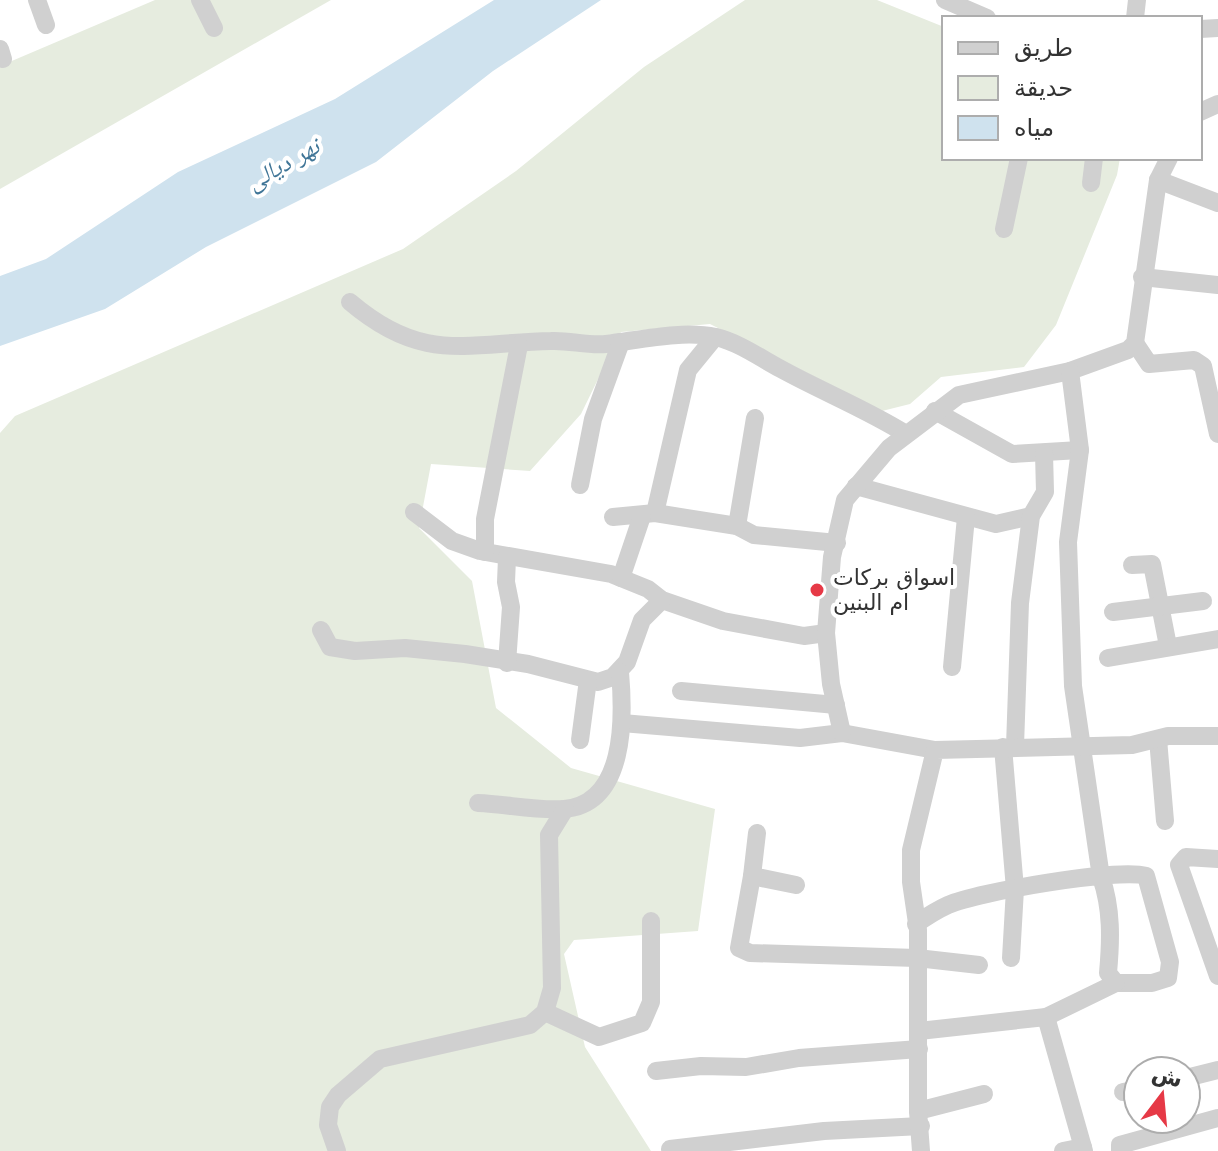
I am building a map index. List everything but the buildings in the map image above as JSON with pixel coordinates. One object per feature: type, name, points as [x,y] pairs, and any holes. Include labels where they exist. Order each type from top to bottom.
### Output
[{"type":"street","points":[[37,0],[46,25]]},
{"type":"street","points":[[200,0],[214,28]]},
{"type":"street","points":[[945,0],[979,16]]},
{"type":"street","points":[[1004,229],[1019,160]]},
{"type":"street","points":[[1091,183],[1094,160]]},
{"type":"street","points":[[842,733],[826,633],[832,557],[845,500],[906,434],[959,395],[1070,371],[1128,350],[1135,343],[1158,180],[1168,160]]},
{"type":"street","points":[[1158,180],[1218,203]]},
{"type":"street","points":[[1142,277],[1218,285]]},
{"type":"street","points":[[350,302],[376,324],[426,344],[468,349],[551,341],[599,345],[665,336],[715,337],[754,353],[872,413],[906,434]]},
{"type":"street","points":[[621,578],[648,514],[688,370],[715,337]]},
{"type":"street","points":[[580,485],[593,419],[621,342]]},
{"type":"street","points":[[1135,343],[1149,364],[1194,360],[1203,366],[1218,428]]},
{"type":"street","points":[[485,552],[485,519],[519,345]]},
{"type":"street","points":[[1070,371],[1080,450],[1068,542],[1073,686],[1101,877],[1108,899],[1111,940],[1108,973],[1116,983]]},
{"type":"street","points":[[935,411],[1012,454],[1080,450]]},
{"type":"street","points":[[737,526],[755,418]]},
{"type":"street","points":[[1011,958],[1015,889],[1009,747],[1020,603],[1031,516],[1045,492],[1044,453]]},
{"type":"street","points":[[856,486],[996,524],[1031,516]]},
{"type":"street","points":[[1045,492],[1073,493]]},
{"type":"street","points":[[414,512],[452,541],[485,552],[621,578],[648,589],[662,600],[723,621],[804,636],[826,633]]},
{"type":"street","points":[[613,517],[648,514],[737,526],[754,535],[837,543]]},
{"type":"street","points":[[952,667],[966,517]]},
{"type":"street","points":[[507,558],[506,582],[511,607],[507,663]]},
{"type":"street","points":[[1132,565],[1152,564],[1168,646]]},
{"type":"street","points":[[478,803],[565,809],[598,798],[610,779],[622,723],[620,672],[635,646],[642,620],[662,600]]},
{"type":"street","points":[[1113,612],[1203,601]]},
{"type":"street","points":[[321,630],[330,647],[355,651],[405,648],[528,664],[598,682],[620,672]]},
{"type":"street","points":[[1108,658],[1218,639]]},
{"type":"street","points":[[580,740],[588,680]]},
{"type":"street","points":[[681,691],[836,705]]},
{"type":"street","points":[[622,723],[800,738],[842,733],[935,750],[1132,745],[1158,739],[1218,736]]},
{"type":"street","points":[[1158,739],[1165,821]]},
{"type":"street","points":[[921,1151],[916,924],[911,850],[935,750]]},
{"type":"street","points":[[337,1151],[328,1125],[330,1107],[338,1095],[380,1059],[530,1025],[545,1012],[552,988],[549,835],[565,809]]},
{"type":"street","points":[[757,833],[739,948],[750,953],[917,958],[979,965]]},
{"type":"street","points":[[1218,859],[1186,857],[1179,865],[1218,976]]},
{"type":"street","points":[[656,1071],[701,1066],[746,1067],[1046,1017],[1116,983],[1152,983],[1168,978],[1170,962],[1146,876],[1132,872],[1015,889],[950,904],[916,924]]},
{"type":"street","points":[[752,876],[796,885]]},
{"type":"street","points":[[545,1012],[599,1037],[642,1023],[651,1002],[651,921]]},
{"type":"street","points":[[1046,1017],[1083,1149],[1063,1151]]},
{"type":"street","points":[[670,1149],[919,1119],[984,1094]]},
{"type":"street","points":[[1120,1151],[1120,1145],[1218,1118]]},
{"type":"green space","points":[[155,0],[331,0],[0,189],[0,66]]},
{"type":"green space","points":[[745,0],[877,0],[942,26],[942,160],[1120,160],[1117,175],[1056,325],[1024,367],[941,377],[910,404],[882,411],[710,324],[621,332],[581,414],[530,471],[431,464],[419,528],[472,581],[496,708],[571,768],[715,809],[698,931],[574,940],[564,954],[585,1047],[651,1151],[0,1151],[0,433],[15,416],[403,249],[516,171],[644,67]]},
{"type":"water","name":"نهر ديالى","points":[[494,0],[601,0],[493,71],[376,162],[206,247],[105,309],[0,346],[0,276],[46,259],[178,172],[335,99]]},
{"type":"place","name":"اسواق بركات ام البنين","points":[[817,590]]}]
